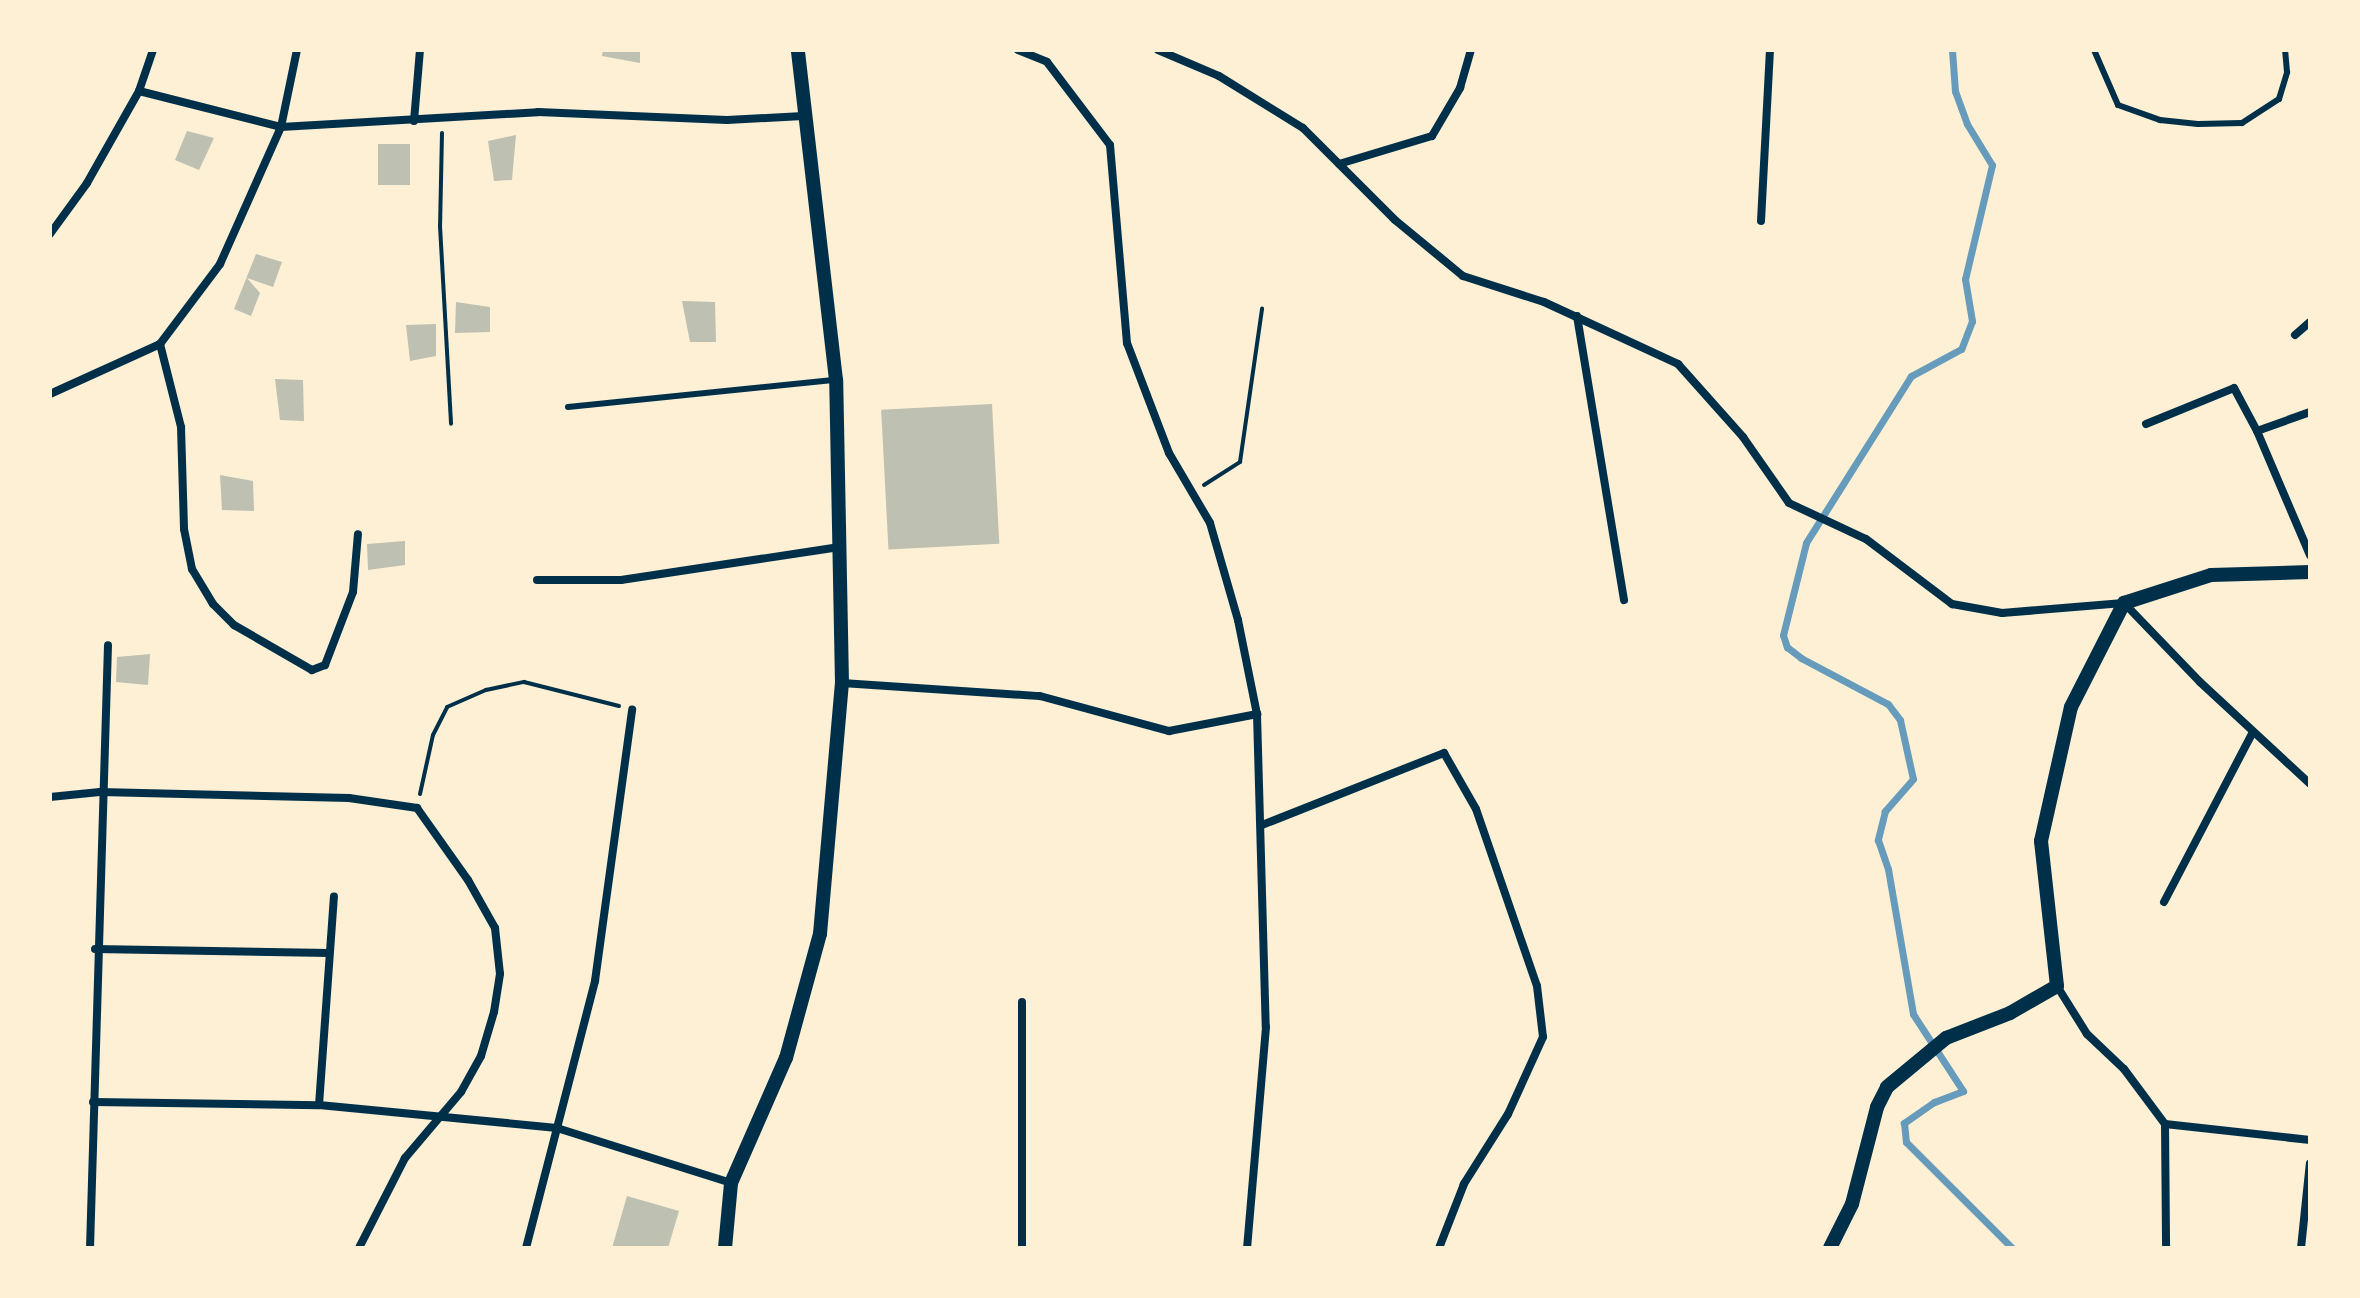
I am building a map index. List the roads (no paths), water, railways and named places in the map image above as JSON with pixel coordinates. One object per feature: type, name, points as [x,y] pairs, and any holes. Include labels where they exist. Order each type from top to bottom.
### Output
[{"type":"street","points":[[50,234],[66,216],[139,91],[153,50]]},
{"type":"street","points":[[50,394],[160,344],[220,264],[281,127],[297,50]]},
{"type":"street","points":[[414,121],[420,50]]},
{"type":"street","points":[[725,1248],[731,1183],[786,1058],[820,934],[842,683],[836,380],[803,116],[798,50]]},
{"type":"street","points":[[1018,50],[1047,62],[1110,145],[1127,343],[1169,453],[1210,523],[1238,620],[1257,714],[1266,1027],[1247,1248]]},
{"type":"street","points":[[1158,50],[1219,76],[1303,128],[1395,220],[1463,276],[1577,316],[1678,364],[1743,437],[1789,503],[1866,539],[1952,604],[2002,613],[2124,603],[2211,575],[2310,572]]},
{"type":"street","points":[[1339,164],[1432,136],[1460,88],[1471,50]]},
{"type":"street","points":[[1761,221],[1770,50]]},
{"type":"street","points":[[139,91],[281,127],[538,112],[727,120],[803,116]]},
{"type":"street","points":[[1577,316],[1624,600]]},
{"type":"street","points":[[2295,335],[2310,322]]},
{"type":"street","points":[[160,344],[181,427],[184,529],[192,569],[213,604],[234,625],[312,670],[325,665],[353,592],[358,534]]},
{"type":"street","points":[[2146,424],[2234,388],[2257,431],[2310,555]]},
{"type":"street","points":[[2257,431],[2310,412]]},
{"type":"street","points":[[537,580],[621,580],[840,547]]},
{"type":"street","points":[[2124,603],[2253,732],[2310,784]]},
{"type":"street","points":[[2124,603],[2071,707],[2041,841],[2057,986],[2087,1034],[2124,1069],[2165,1124],[2166,1248]]},
{"type":"street","points":[[90,1248],[95,949],[108,645]]},
{"type":"street","points":[[842,683],[1040,696],[1169,731],[1257,714]]},
{"type":"street","points":[[526,1248],[595,981],[632,710]]},
{"type":"street","points":[[2164,902],[2253,732]]},
{"type":"street","points":[[1262,825],[1444,753],[1476,809],[1537,986],[1543,1037],[1508,1114],[1464,1184],[1439,1248]]},
{"type":"street","points":[[50,797],[100,792],[349,798],[417,808],[495,928],[500,974],[481,1056],[461,1092],[436,1115],[405,1158],[359,1248]]},
{"type":"street","points":[[319,1105],[334,897]]},
{"type":"street","points":[[95,949],[329,953]]},
{"type":"street","points":[[1830,1248],[1852,1204],[1877,1107],[1887,1087],[1920,1056],[1946,1038],[2010,1013],[2057,986]]},
{"type":"street","points":[[1022,1002],[1022,1248]]},
{"type":"street","points":[[93,1102],[319,1105],[557,1128],[731,1183]]},
{"type":"street","points":[[2165,1124],[2310,1140]]},
{"type":"street","points":[[2301,1248],[2310,1163]]},
{"type":"lane","points":[[2094,50],[2118,105],[2160,120],[2198,124],[2242,123],[2279,99],[2287,72],[2285,50]]},
{"type":"lane","points":[[568,407],[836,380]]},
{"type":"waterway","points":[[1952,50],[1955,91],[1967,124],[1992,165],[1965,279],[1972,321],[1961,349],[1911,376],[1806,543],[1783,635],[1787,647],[1801,658],[1888,704],[1900,720],[1913,779],[1885,811],[1878,840],[1888,869],[1913,1014],[1963,1091],[1934,1102],[1904,1123],[1906,1142],[2012,1248]]}]
